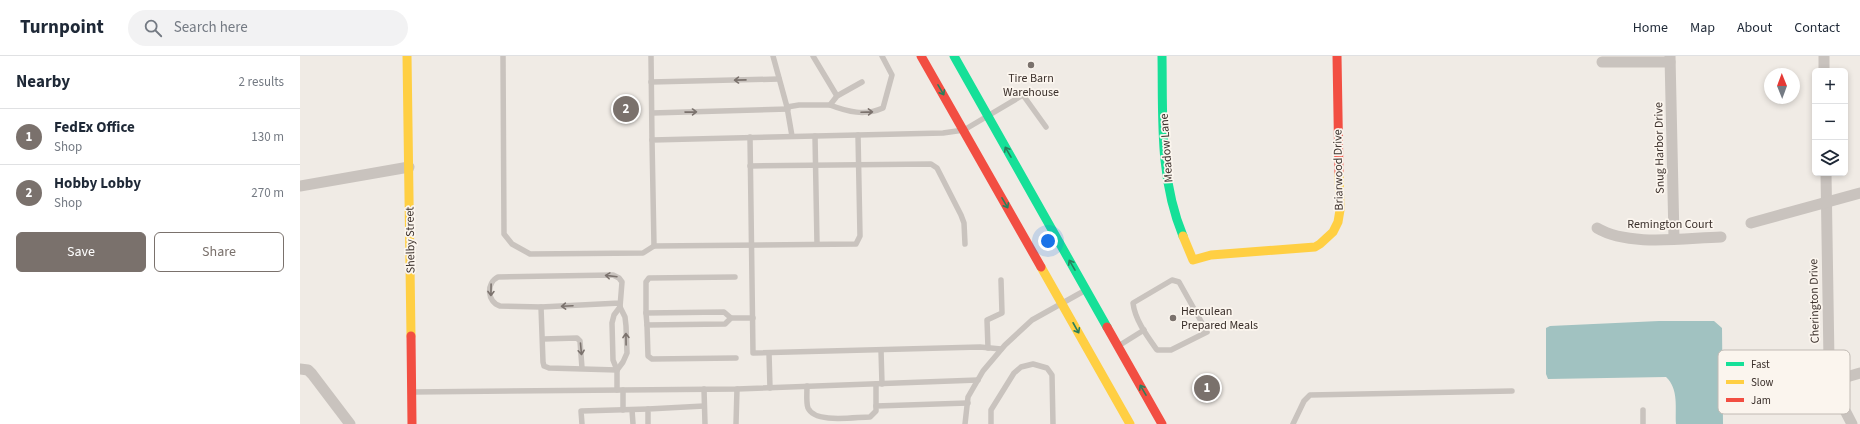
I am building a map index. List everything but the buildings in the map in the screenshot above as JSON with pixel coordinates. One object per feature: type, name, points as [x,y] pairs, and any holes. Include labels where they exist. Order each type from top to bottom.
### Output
[{"type":"street","name":"Shelby Street","points":[[407,56],[412,424]]},
{"type":"street","points":[[921,56],[1130,424]]},
{"type":"street","points":[[954,56],[1162,424]]},
{"type":"street","name":"Meadow Lane","points":[[1162,56],[1164,157],[1167,183],[1179,227],[1193,260]]},
{"type":"street","name":"Briarwood Drive","points":[[1193,260],[1211,255],[1314,247],[1328,239],[1334,231],[1340,210],[1337,56]]},
{"type":"street","points":[[1824,56],[1824,68]]},
{"type":"street","points":[[1602,62],[1670,59]]},
{"type":"street","name":"Snug Harbor Drive","points":[[1670,59],[1674,238]]},
{"type":"street","points":[[300,186],[409,167]]},
{"type":"street","name":"Cherington Drive","points":[[1826,176],[1828,350]]},
{"type":"street","points":[[1751,223],[1860,193]]},
{"type":"street","name":"Remington Court","points":[[1597,228],[1610,234],[1628,239],[1721,237]]},
{"type":"street","points":[[300,369],[308,370],[312,374],[349,422]]},
{"type":"street","points":[[1850,376],[1860,373]]},
{"type":"street","name":"Cherington Drive","points":[[1846,414],[1852,424]]},
{"type":"lane","points":[[503,56],[504,234],[512,244],[530,254],[643,253],[654,246],[856,244],[860,236],[858,135]]},
{"type":"lane","points":[[651,56],[654,246]]},
{"type":"lane","points":[[773,56],[788,108],[792,136]]},
{"type":"lane","points":[[813,56],[837,96]]},
{"type":"lane","points":[[652,113],[788,108],[798,105],[830,105],[852,113],[874,112],[883,108],[892,75],[882,56]]},
{"type":"lane","points":[[652,82],[779,79]]},
{"type":"lane","points":[[830,105],[837,96],[862,82]]},
{"type":"lane","points":[[652,140],[943,133],[964,130],[1023,95],[1046,127]]},
{"type":"lane","points":[[815,136],[817,244]]},
{"type":"lane","points":[[750,137],[753,353],[988,348],[1001,349]]},
{"type":"lane","points":[[750,166],[816,164],[931,164],[937,168],[964,223],[965,244]]},
{"type":"lane","points":[[616,390],[617,370],[613,360],[612,323],[614,315],[620,305],[622,282],[619,278],[613,275],[498,277],[491,284],[491,299],[495,304],[541,307],[620,305]]},
{"type":"lane","points":[[735,277],[649,278],[646,282],[646,313],[648,356],[652,359],[736,358]]},
{"type":"lane","points":[[988,348],[987,320],[1002,313],[1001,280]]},
{"type":"lane","points":[[1172,280],[1179,282],[1207,332],[1172,350],[1157,350],[1144,330],[1134,310],[1133,303],[1172,280]]},
{"type":"lane","points":[[965,424],[968,397],[978,380],[1001,349],[1032,320],[1086,290]]},
{"type":"lane","points":[[617,370],[627,353],[625,317],[620,305]]},
{"type":"lane","points":[[541,307],[543,339],[542,362],[544,366],[549,368],[617,370]]},
{"type":"lane","points":[[646,313],[724,312],[731,318],[753,318]]},
{"type":"lane","points":[[647,325],[725,324],[731,318]]},
{"type":"lane","points":[[1118,346],[1144,330]]},
{"type":"lane","points":[[543,339],[576,338],[580,341],[582,368]]},
{"type":"lane","points":[[882,350],[882,384]]},
{"type":"lane","points":[[769,353],[770,388]]},
{"type":"lane","points":[[991,424],[991,410],[1014,373],[1021,367],[1033,364],[1047,368],[1052,376],[1053,424]]},
{"type":"lane","points":[[412,392],[737,389],[978,380]]},
{"type":"lane","points":[[807,386],[808,408],[814,415],[825,418],[870,417],[876,411],[876,384]]},
{"type":"lane","points":[[704,389],[705,424]]},
{"type":"lane","points":[[736,424],[737,389]]},
{"type":"lane","points":[[623,390],[623,410]]},
{"type":"lane","points":[[1293,424],[1304,401],[1310,395],[1512,391]]},
{"type":"lane","points":[[876,406],[968,403]]},
{"type":"lane","points":[[582,424],[582,411],[704,406]]},
{"type":"lane","points":[[648,409],[648,424]]},
{"type":"lane","points":[[632,410],[633,424]]},
{"type":"lane","points":[[1644,410],[1644,424]]},
{"type":"water","points":[[1659,321],[1714,321],[1722,328],[1722,350],[1718,350],[1718,414],[1723,414],[1723,424],[1676,424],[1675,393],[1666,377],[1548,379],[1546,374],[1546,328],[1550,326]]},
{"type":"traffic: fast","points":[[954,56],[1107,327]]},
{"type":"traffic: fast","points":[[1162,56],[1163,124],[1166,170],[1175,214],[1183,236]]},
{"type":"traffic: slow","points":[[407,56],[411,336]]},
{"type":"traffic: slow","points":[[1183,236],[1193,260],[1211,255],[1315,247],[1333,232],[1338,222],[1340,210],[1339,173]]},
{"type":"traffic: slow","points":[[1041,267],[1130,424]]},
{"type":"traffic: jam","points":[[921,56],[1041,267]]},
{"type":"traffic: jam","points":[[1337,56],[1339,173]]},
{"type":"traffic: jam","points":[[1107,327],[1162,424]]},
{"type":"traffic: jam","points":[[411,336],[412,424]]},
{"type":"place","name":"Tire Barn Warehouse","points":[[1031,65]]},
{"type":"place","name":"Hobby Lobby","points":[[626,109]]},
{"type":"place","name":"Herculean Prepared Meals","points":[[1173,318]]},
{"type":"place","name":"FedEx Office","points":[[1207,388]]}]
